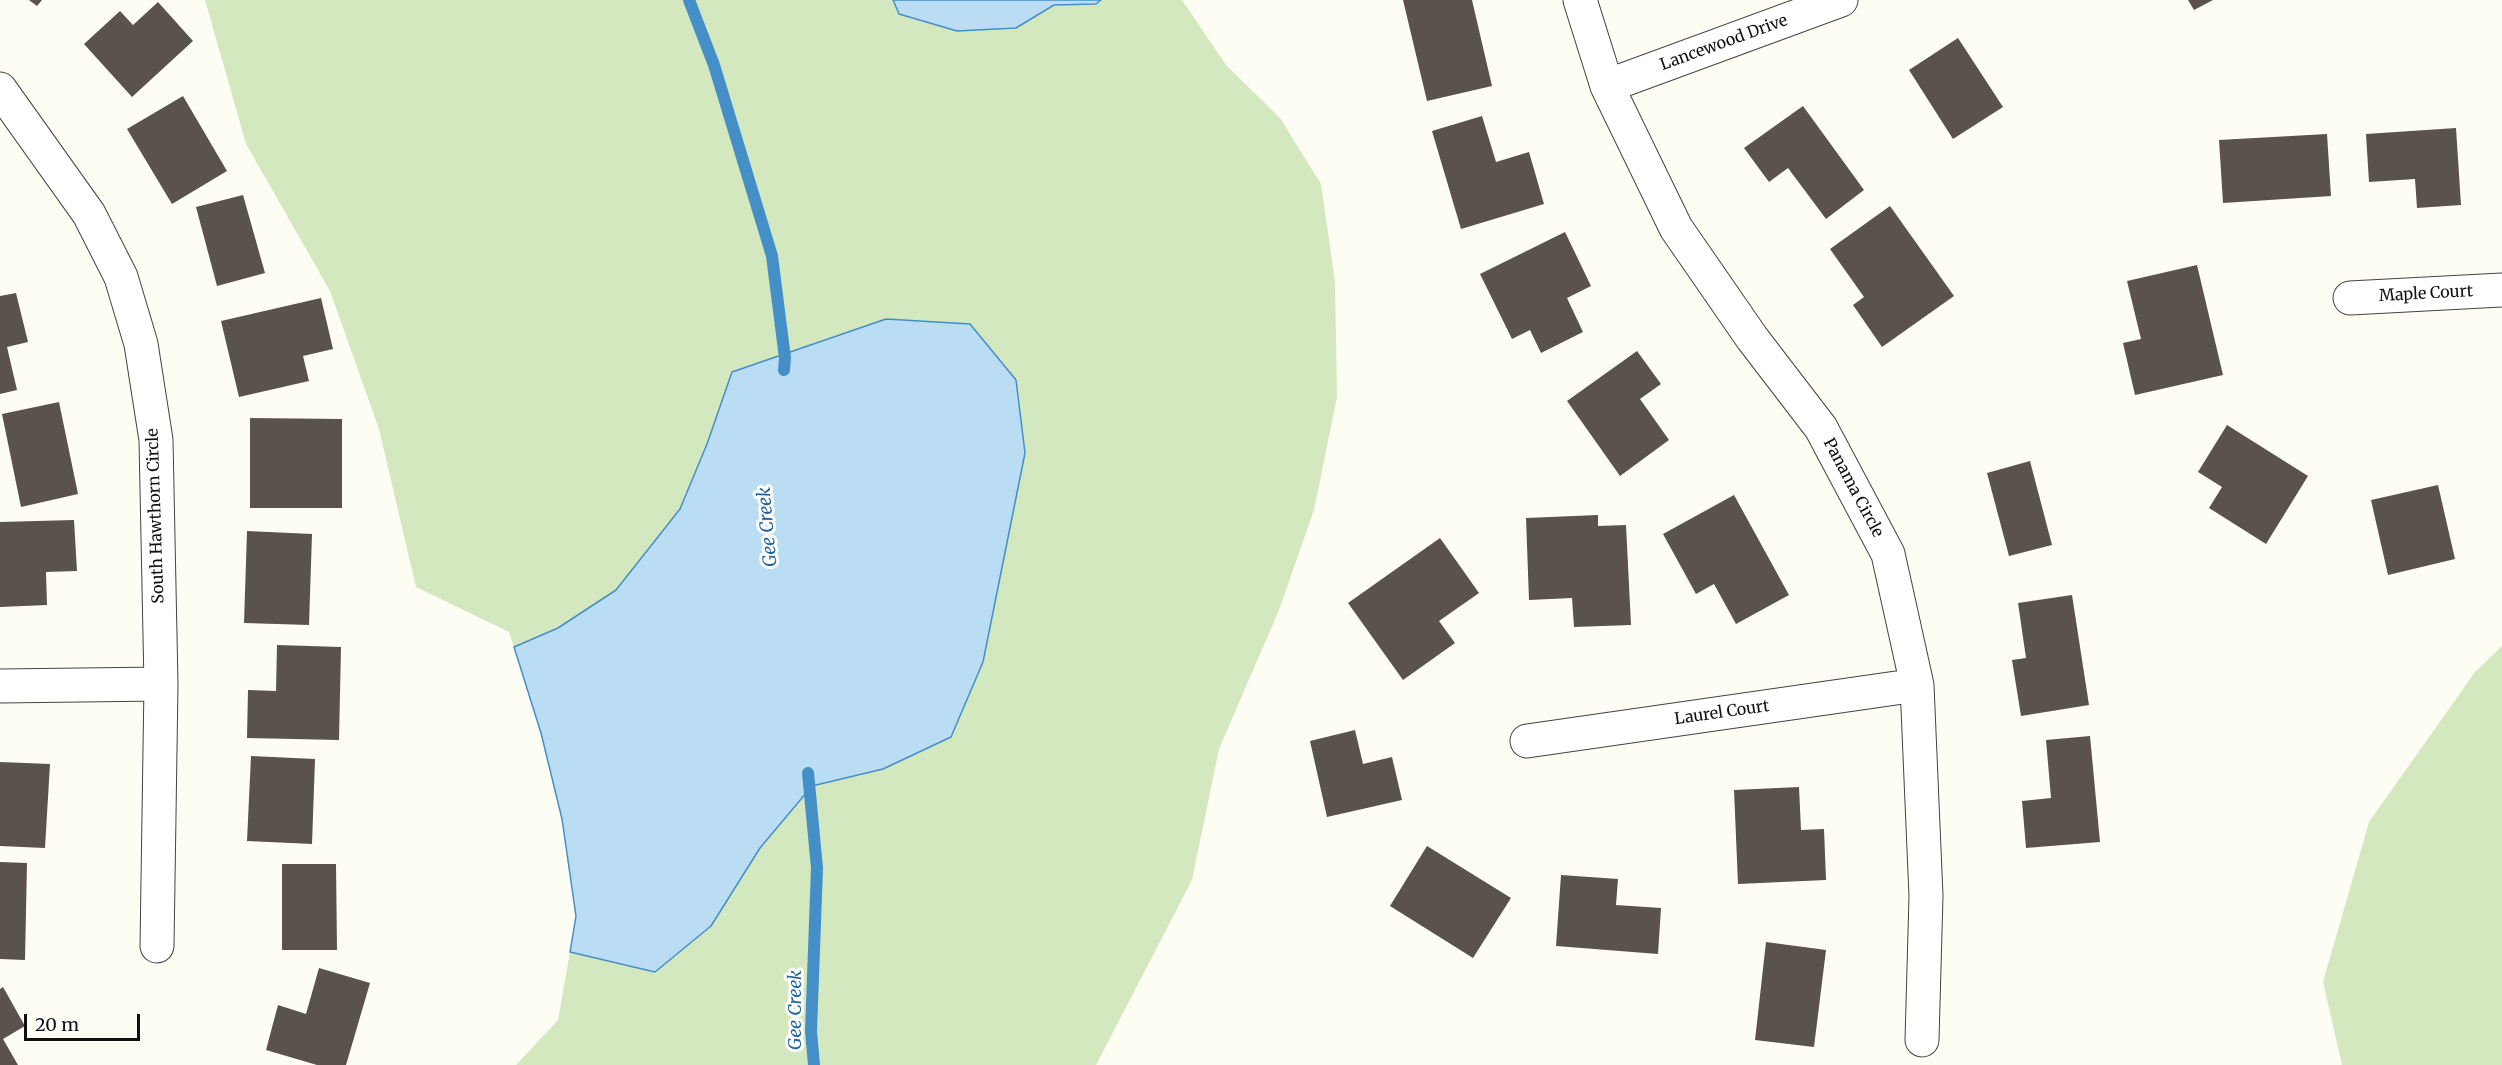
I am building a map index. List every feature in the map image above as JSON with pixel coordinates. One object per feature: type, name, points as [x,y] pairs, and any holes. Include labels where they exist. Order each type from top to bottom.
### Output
[{"type":"street","name":"Panama Circle","points":[[1580,0],[1607,86],[1676,228],[1752,338],[1821,428],[1888,554],[1917,685],[1926,896],[1922,1040]]},
{"type":"street","name":"Lancewood Drive","points":[[1607,86],[1841,0]]},
{"type":"street","name":"South Hawthorn Circle","points":[[0,89],[89,214],[121,277],[141,344],[156,440],[161,684],[157,946]]},
{"type":"street","name":"Maple Court","points":[[2350,298],[2502,290]]},
{"type":"street","points":[[0,686],[161,684]]},
{"type":"street","name":"Laurel Court","points":[[1527,741],[1917,685]]},
{"type":"green space","points":[[205,0],[892,0],[899,14],[957,31],[1016,28],[1054,5],[1096,4],[1101,0],[1182,0],[1226,65],[1280,118],[1321,184],[1335,281],[1337,397],[1314,510],[1279,610],[1219,749],[1192,880],[1096,1065],[516,1065],[558,1020],[570,952],[656,972],[812,786],[883,769],[995,601],[1025,453],[707,444],[680,509],[616,590],[558,628],[514,647],[509,632],[416,587],[379,429],[330,291],[246,144]]},
{"type":"green space","points":[[2502,646],[2502,1065],[2342,1065],[2323,982],[2369,822],[2475,672]]},
{"type":"water","points":[[893,0],[1101,0],[1096,4],[1054,5],[1016,28],[957,31],[899,14]]},
{"type":"water","points":[[886,319],[970,324],[1016,380],[1025,453],[983,662],[951,737],[883,769],[812,786],[760,848],[711,926],[655,972],[570,952],[576,916],[562,819],[541,733],[514,647],[558,628],[616,590],[680,509],[707,444],[732,372]]},
{"type":"building","points":[[29,0],[42,0],[37,6]]},
{"type":"building","points":[[1403,0],[1472,0],[1492,86],[1427,101]]},
{"type":"building","points":[[2188,0],[2213,0],[2194,10]]},
{"type":"building","points":[[158,2],[193,41],[132,97],[84,44],[120,11],[133,25]]},
{"type":"building","points":[[1958,38],[2003,107],[1953,139],[1909,70]]},
{"type":"building","points":[[183,96],[227,171],[172,204],[127,129]]},
{"type":"building","points":[[1803,106],[1864,190],[1826,219],[1788,168],[1769,182],[1744,148]]},
{"type":"building","points":[[1482,116],[1496,162],[1529,152],[1544,204],[1461,229],[1432,131]]},
{"type":"building","points":[[2456,128],[2461,205],[2417,208],[2415,179],[2369,182],[2366,134]]},
{"type":"building","points":[[2327,134],[2331,196],[2223,203],[2219,140]]},
{"type":"building","points":[[243,195],[265,273],[217,286],[196,207]]},
{"type":"building","points":[[1890,206],[1954,296],[1882,347],[1853,305],[1864,297],[1830,249]]},
{"type":"building","points":[[1565,232],[1591,286],[1567,298],[1583,332],[1541,353],[1530,330],[1512,339],[1480,274]]},
{"type":"building","points":[[2197,265],[2223,375],[2135,395],[2123,343],[2141,339],[2127,281]]},
{"type":"building","points":[[16,293],[28,342],[7,347],[17,390],[0,394],[0,296]]},
{"type":"building","points":[[321,298],[333,349],[303,356],[309,381],[239,397],[221,321]]},
{"type":"building","points":[[1637,351],[1661,384],[1640,399],[1669,440],[1620,476],[1567,401]]},
{"type":"building","points":[[59,402],[78,494],[21,507],[2,414]]},
{"type":"building","points":[[250,418],[342,419],[342,508],[250,508]]},
{"type":"building","points":[[2227,425],[2308,476],[2266,544],[2209,508],[2222,487],[2198,472]]},
{"type":"building","points":[[2030,461],[2052,545],[2009,556],[1987,473]]},
{"type":"building","points":[[2438,485],[2455,559],[2388,575],[2371,500]]},
{"type":"building","points":[[1734,495],[1789,595],[1736,624],[1714,584],[1696,594],[1663,534]]},
{"type":"building","points":[[1598,515],[1598,526],[1626,525],[1631,625],[1574,627],[1572,598],[1529,600],[1526,518]]},
{"type":"building","points":[[74,520],[77,571],[46,572],[47,605],[0,607],[0,522]]},
{"type":"building","points":[[247,531],[312,534],[309,625],[244,623]]},
{"type":"building","points":[[1440,538],[1479,593],[1439,621],[1455,643],[1403,680],[1348,603]]},
{"type":"building","points":[[2072,595],[2089,705],[2021,716],[2012,660],[2026,658],[2018,603]]},
{"type":"building","points":[[277,645],[341,647],[339,740],[247,738],[248,690],[276,691]]},
{"type":"building","points":[[1355,730],[1363,764],[1392,757],[1402,800],[1327,817],[1310,741]]},
{"type":"building","points":[[2090,736],[2100,842],[2026,848],[2022,801],[2051,798],[2046,740]]},
{"type":"building","points":[[251,756],[315,759],[312,844],[247,841]]},
{"type":"building","points":[[0,762],[50,764],[45,848],[0,846]]},
{"type":"building","points":[[1799,787],[1801,830],[1824,829],[1826,880],[1738,884],[1734,790]]},
{"type":"building","points":[[1427,846],[1511,898],[1473,958],[1390,906]]},
{"type":"building","points":[[0,862],[27,863],[25,960],[0,959]]},
{"type":"building","points":[[282,864],[336,864],[337,950],[282,950]]},
{"type":"building","points":[[1561,875],[1618,879],[1616,905],[1661,908],[1658,954],[1556,946]]},
{"type":"building","points":[[1766,942],[1826,950],[1814,1047],[1755,1040]]},
{"type":"building","points":[[319,968],[370,983],[346,1065],[317,1065],[266,1050],[278,1005],[306,1014]]},
{"type":"building","points":[[3,987],[25,1026],[3,1039],[18,1065],[0,1065],[0,989]]},
{"type":"waterway","name":"Gee Creek","points":[[689,0],[714,65],[772,256],[785,358],[784,370]]},
{"type":"waterway","name":"Gee Creek","points":[[808,773],[817,868],[811,1031],[814,1065]]}]
